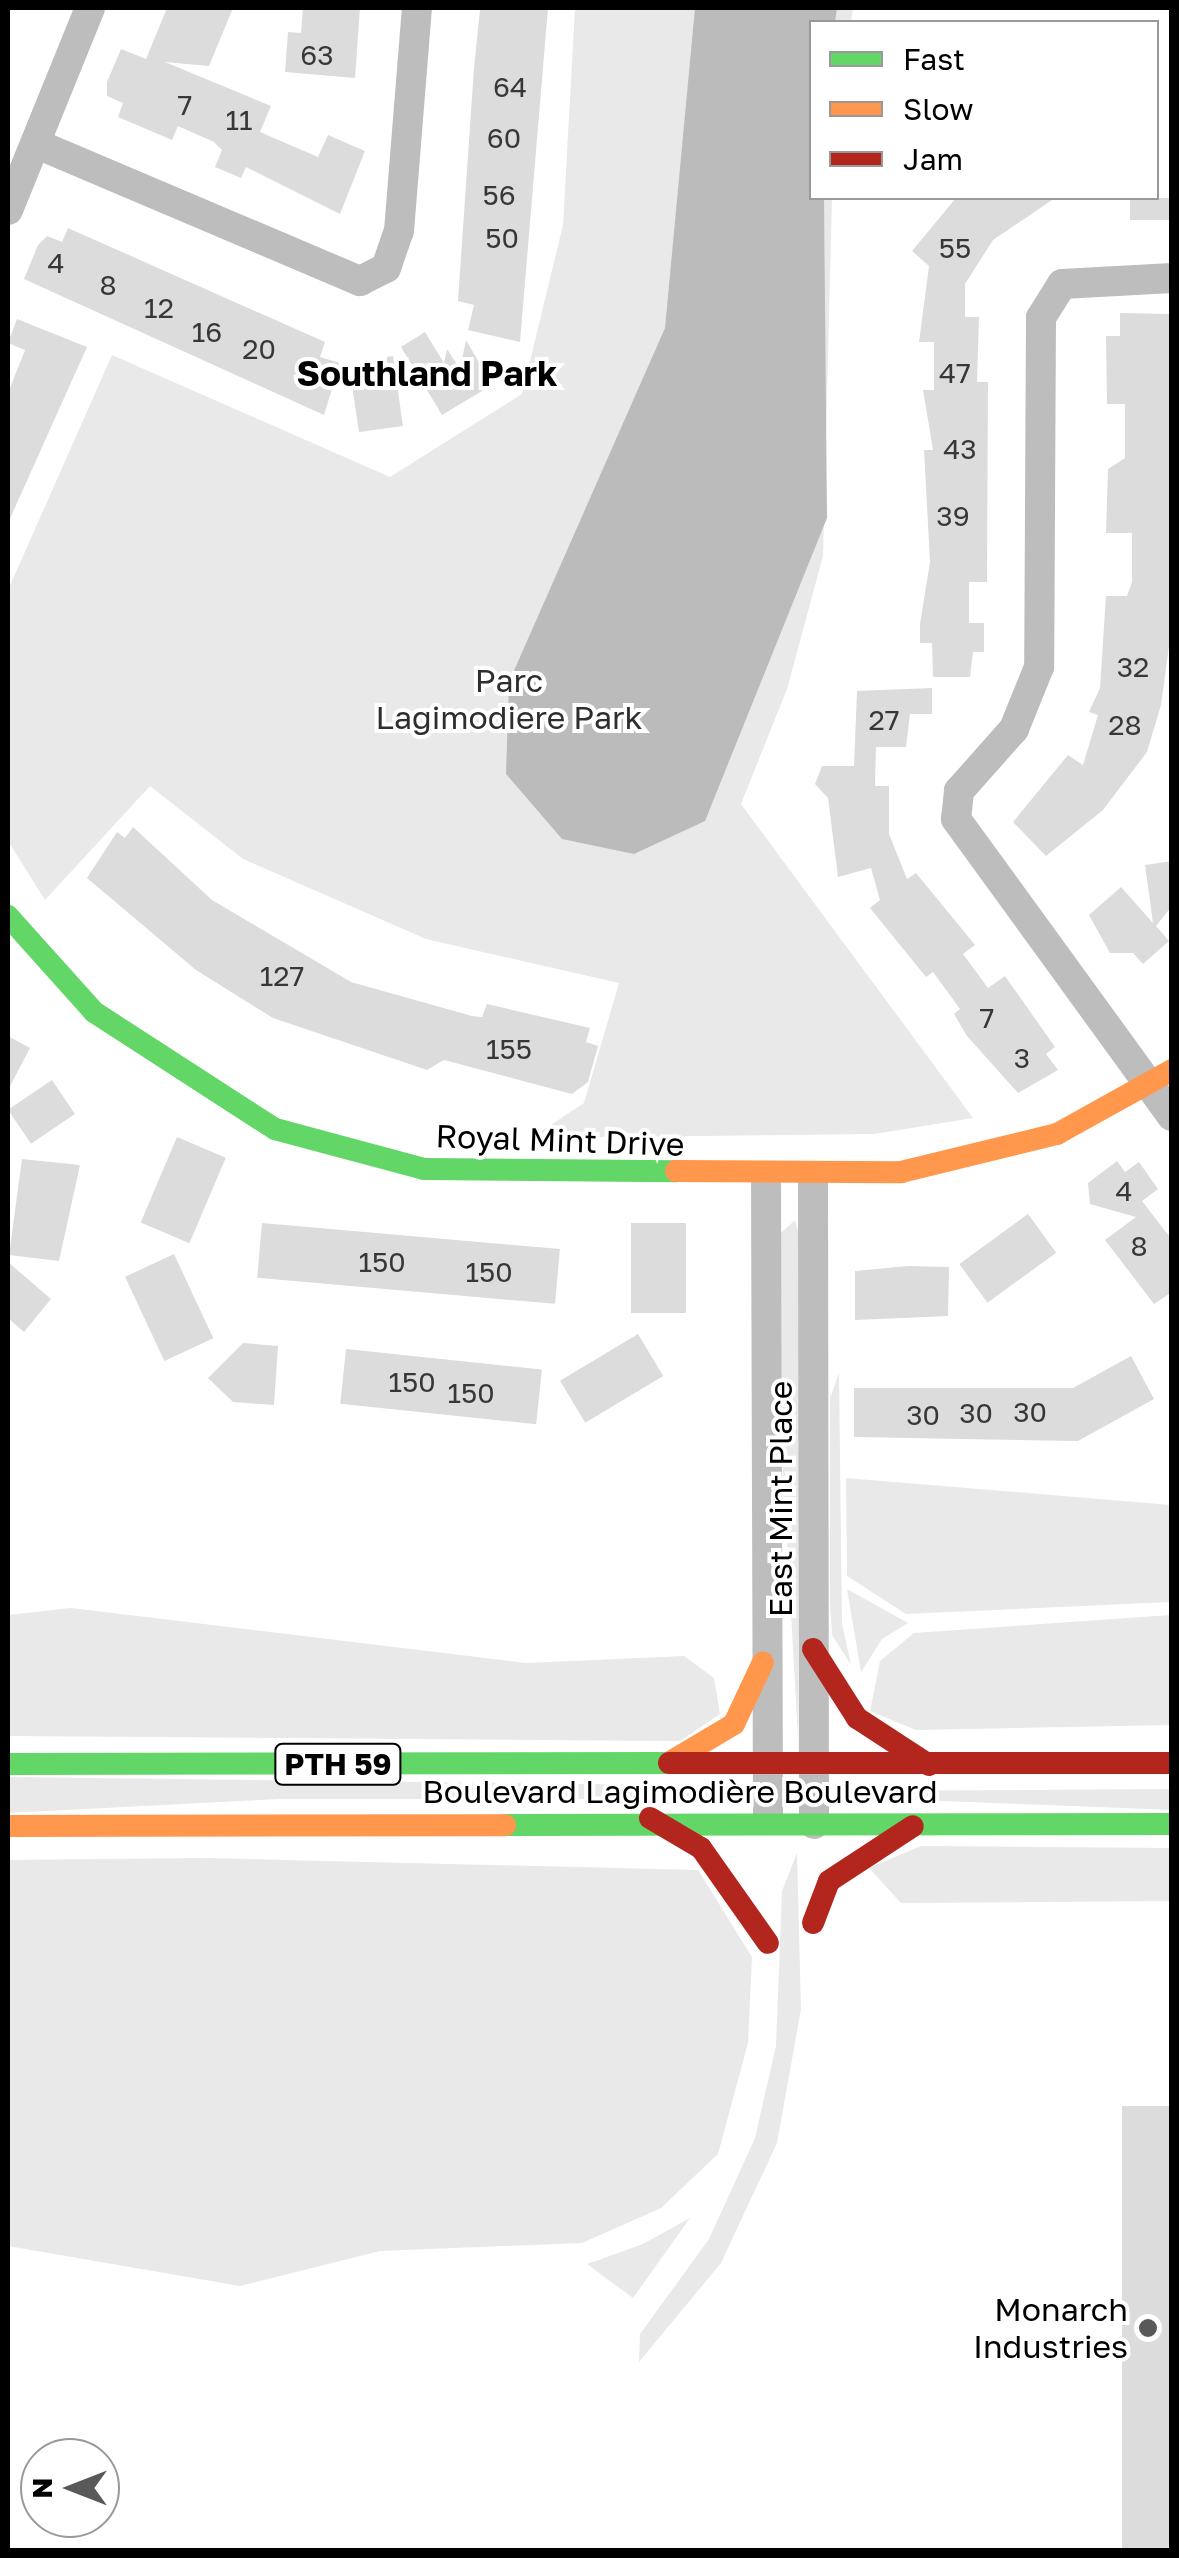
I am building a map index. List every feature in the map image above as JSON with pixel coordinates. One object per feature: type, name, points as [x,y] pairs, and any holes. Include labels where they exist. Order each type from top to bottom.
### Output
[{"type":"main road","name":"Royal Mint Drive","points":[[8,916],[94,1012],[153,1058],[274,1129],[424,1169],[813,1176],[970,1158],[1058,1134],[1161,1079]]},
{"type":"main road","points":[[813,1649],[857,1718],[929,1765]]},
{"type":"main road","points":[[668,1763],[734,1724],[763,1662]]},
{"type":"main road","name":"Boulevard Lagimodière Boulevard","points":[[8,1764],[1172,1762]]},
{"type":"main road","points":[[650,1818],[700,1848],[768,1943]]},
{"type":"main road","name":"Boulevard Lagimodière Boulevard","points":[[8,1826],[650,1818],[814,1824],[1172,1824]]},
{"type":"main road","points":[[812,1924],[829,1881],[916,1825]]},
{"type":"street","points":[[8,210],[90,8]]},
{"type":"street","points":[[36,144],[360,281],[386,268],[400,231],[416,8]]},
{"type":"street","points":[[1172,278],[1062,284],[1041,318],[1039,667],[1014,729],[959,791],[956,818],[1161,1079],[1172,1116]]},
{"type":"street","name":"East Mint Place","points":[[766,1176],[763,1662],[768,1820]]},
{"type":"street","name":"East Mint Place","points":[[813,1176],[814,1824]]},
{"type":"green space","name":"Parc Lagimodiere Park","points":[[575,8],[853,8],[851,20],[809,20],[809,200],[832,200],[823,556],[787,689],[741,804],[973,1118],[874,1134],[531,1138],[584,1103],[619,983],[426,939],[243,859],[150,786],[45,900],[8,841],[8,590],[112,355],[390,477],[522,394],[563,225]]},
{"type":"green space","points":[[795,1220],[800,1238],[798,1737],[782,1454],[781,1233]]},
{"type":"green space","points":[[839,1373],[842,1623],[851,1665],[832,1635],[830,1601],[830,1398]]},
{"type":"green space","points":[[846,1478],[1171,1505],[1171,1602],[906,1614],[847,1576]]},
{"type":"green space","points":[[847,1589],[908,1623],[882,1639],[861,1672]]},
{"type":"green space","points":[[71,1608],[526,1663],[684,1656],[714,1678],[720,1714],[680,1741],[8,1736],[8,1615]]},
{"type":"green space","points":[[1171,1615],[1171,1725],[916,1730],[870,1711],[880,1661],[914,1633]]},
{"type":"green space","points":[[8,1777],[747,1786],[749,1790],[735,1799],[278,1799],[8,1813]]},
{"type":"green space","points":[[1171,1789],[1172,1810],[842,1797],[852,1791]]},
{"type":"green space","points":[[921,1846],[1171,1848],[1171,1901],[901,1903],[869,1868]]},
{"type":"green space","points":[[797,1853],[801,2009],[777,2143],[721,2263],[639,2362],[640,2334],[709,2239],[755,2138],[776,2046],[782,1891]]},
{"type":"green space","points":[[207,1858],[698,1870],[752,1957],[748,2043],[718,2154],[661,2208],[582,2243],[380,2251],[240,2286],[8,2246],[8,1860]]},
{"type":"green space","points":[[690,2218],[633,2298],[587,2264],[643,2244]]},
{"type":"shaded area","points":[[695,8],[837,8],[835,20],[809,20],[809,200],[824,200],[827,518],[705,821],[634,854],[562,839],[506,774],[509,682],[665,328]]},
{"type":"building","points":[[167,8],[233,8],[209,66],[165,62],[271,106],[260,132],[318,157],[328,135],[365,151],[340,214],[246,167],[241,178],[215,167],[222,150],[214,142],[178,126],[172,140],[118,117],[123,103],[107,96],[107,82],[121,49],[146,59]]},
{"type":"building","points":[[303,8],[360,8],[355,78],[285,72],[288,32],[301,33]]},
{"type":"building","points":[[548,8],[520,342],[468,330],[474,305],[458,301],[480,10]]},
{"type":"building","points":[[1172,198],[1172,220],[1130,220],[1130,200]]},
{"type":"building","points":[[954,200],[1052,200],[993,240],[965,284],[965,317],[979,317],[977,382],[988,382],[987,582],[969,582],[969,623],[984,623],[984,652],[973,652],[970,677],[933,677],[932,643],[920,643],[930,562],[924,450],[933,450],[923,390],[934,390],[934,342],[919,342],[929,266],[912,251]]},
{"type":"building","points":[[68,228],[325,342],[320,357],[340,363],[324,415],[24,279],[38,245],[47,236],[62,242]]},
{"type":"building","points":[[1120,313],[1169,314],[1172,624],[1161,705],[1147,752],[1103,810],[1046,856],[1013,822],[1068,755],[1083,765],[1098,715],[1089,712],[1100,688],[1106,596],[1127,596],[1132,582],[1132,533],[1106,533],[1108,469],[1125,458],[1125,404],[1107,404],[1106,336],[1120,336]]},
{"type":"building","points":[[17,319],[87,347],[8,523],[8,393],[25,350],[8,343]]},
{"type":"building","points":[[425,332],[444,363],[447,349],[460,369],[466,340],[492,385],[442,415],[401,347]]},
{"type":"building","points":[[393,356],[403,426],[359,432],[349,366],[370,372],[368,360]]},
{"type":"building","points":[[932,688],[932,714],[910,714],[906,747],[876,747],[875,786],[889,786],[889,834],[907,879],[916,873],[975,945],[963,954],[988,988],[1005,976],[1055,1047],[1046,1054],[1058,1070],[1018,1093],[967,1036],[954,1014],[960,1009],[933,972],[926,977],[870,908],[880,900],[871,868],[838,877],[828,798],[815,784],[822,766],[854,766],[857,691]]},
{"type":"building","points":[[133,827],[212,900],[351,982],[472,1016],[482,1017],[487,1004],[590,1028],[586,1042],[598,1046],[588,1082],[572,1094],[444,1060],[427,1070],[273,1018],[196,970],[87,878],[117,832],[125,838]]},
{"type":"building","points":[[1172,861],[1172,906],[1156,926],[1169,941],[1143,964],[1133,953],[1110,953],[1089,915],[1121,887],[1153,923],[1145,865]]},
{"type":"building","points":[[8,1036],[30,1048],[8,1090]]},
{"type":"building","points":[[52,1080],[75,1114],[31,1144],[8,1110]]},
{"type":"building","points":[[177,1137],[226,1158],[189,1243],[141,1223]]},
{"type":"building","points":[[22,1159],[80,1165],[59,1261],[9,1255]]},
{"type":"building","points":[[1117,1161],[1125,1172],[1139,1162],[1158,1189],[1142,1201],[1172,1240],[1172,1292],[1154,1304],[1105,1240],[1136,1217],[1090,1204],[1088,1183]]},
{"type":"building","points":[[1028,1214],[1056,1253],[987,1303],[959,1264]]},
{"type":"building","points":[[262,1223],[560,1249],[555,1304],[257,1278]]},
{"type":"building","points":[[631,1223],[686,1223],[686,1313],[631,1313]]},
{"type":"building","points":[[174,1254],[213,1338],[164,1361],[125,1277]]},
{"type":"building","points":[[8,1262],[51,1299],[24,1332],[8,1318]]},
{"type":"building","points":[[949,1267],[948,1316],[855,1320],[855,1271]]},
{"type":"building","points":[[638,1334],[663,1376],[585,1423],[560,1381]]},
{"type":"building","points":[[243,1343],[278,1346],[274,1405],[233,1402],[208,1378]]},
{"type":"building","points":[[346,1349],[542,1370],[536,1424],[340,1404]]},
{"type":"building","points":[[1131,1356],[1154,1399],[1078,1441],[854,1437],[854,1388],[1073,1388]]},
{"type":"building","name":"Monarch Industries","points":[[1122,2106],[1172,2106],[1172,2550],[1122,2550]]},
{"type":"traffic: fast","points":[[8,916],[94,1012],[275,1129],[424,1169],[676,1171]]},
{"type":"traffic: fast","points":[[8,1764],[669,1763]]},
{"type":"traffic: fast","points":[[505,1825],[1172,1824]]},
{"type":"traffic: slow","points":[[676,1171],[901,1172],[1057,1134],[1172,1070]]},
{"type":"traffic: slow","points":[[672,1761],[734,1724],[763,1662]]},
{"type":"traffic: slow","points":[[8,1826],[505,1825]]},
{"type":"traffic: jam","points":[[813,1649],[857,1718],[929,1765]]},
{"type":"traffic: jam","points":[[669,1763],[1172,1763]]},
{"type":"traffic: jam","points":[[650,1818],[701,1848],[768,1943]]},
{"type":"traffic: jam","points":[[813,1923],[829,1881],[913,1826]]},
{"type":"place","name":"Monarch Industries","points":[[1148,2328]]},
{"type":"district","name":"Southland Park","points":[[427,373]]}]
